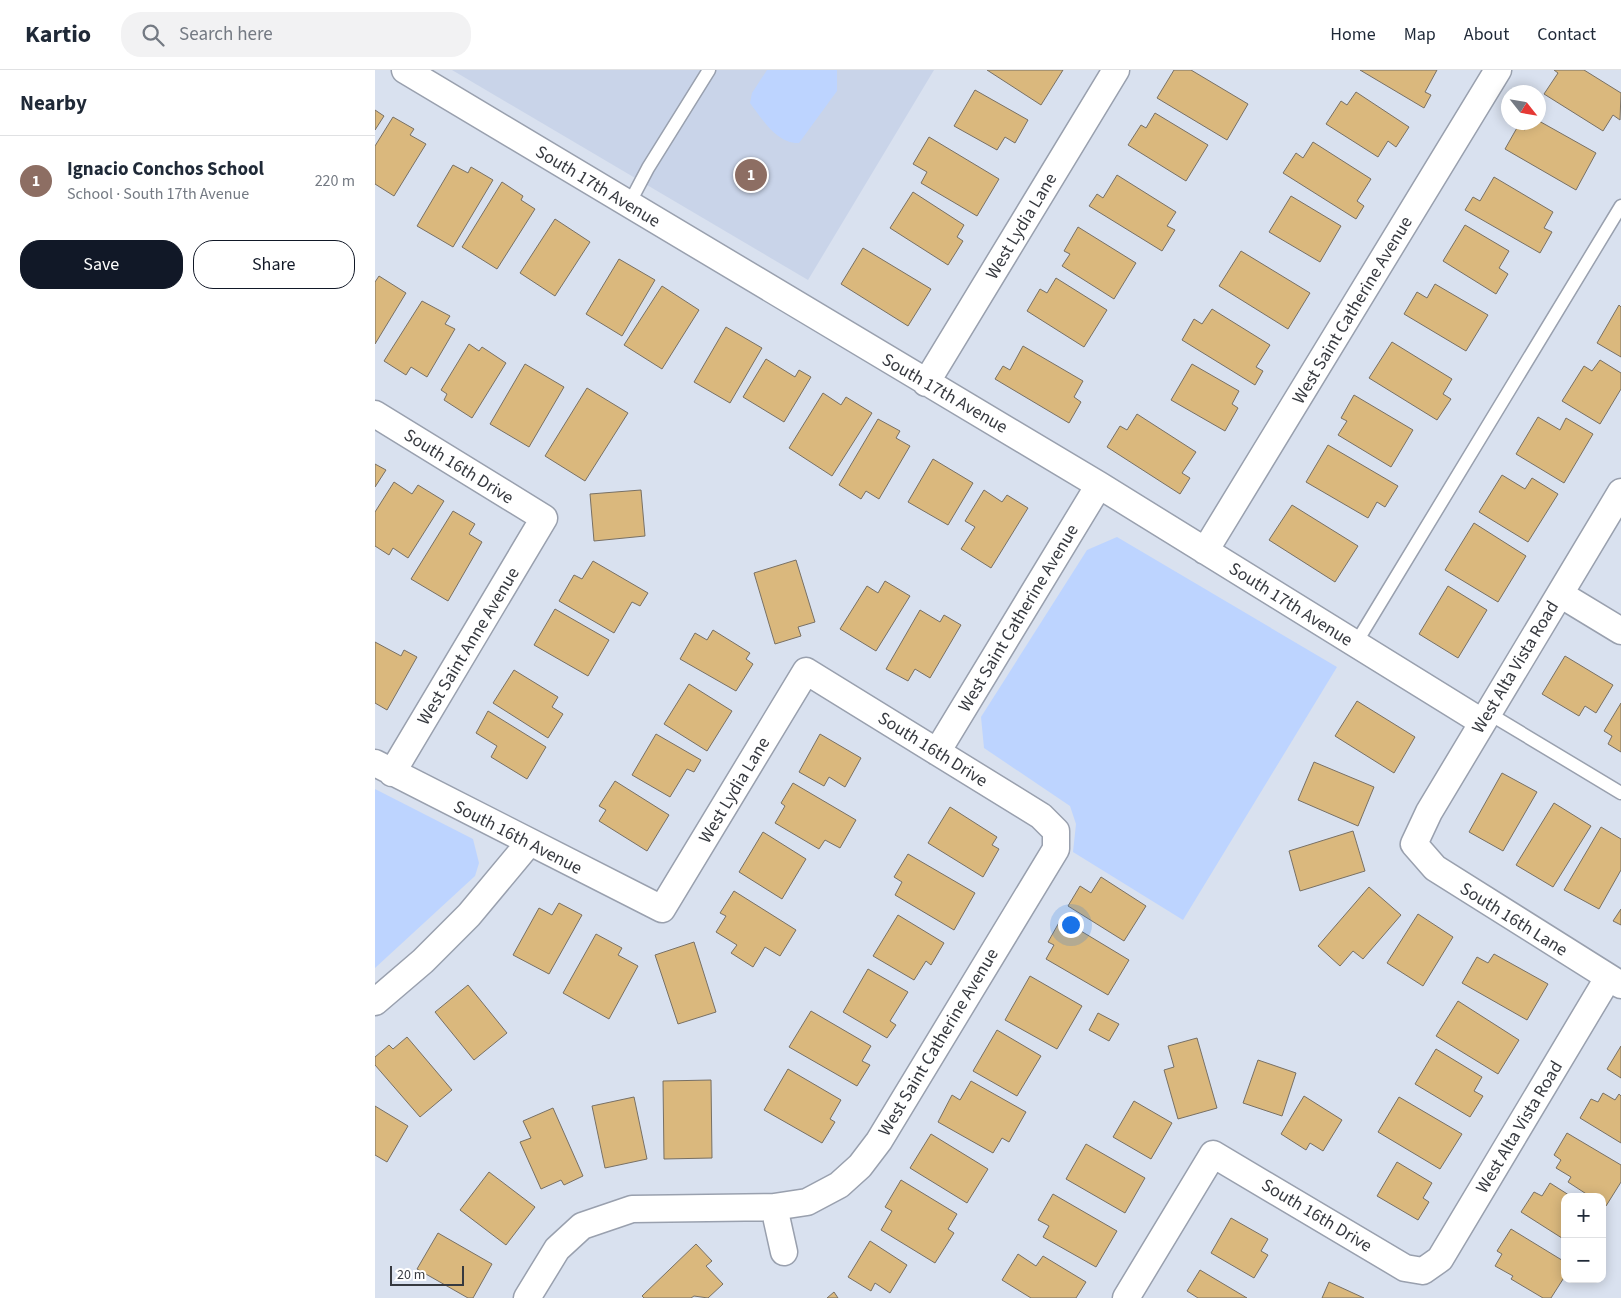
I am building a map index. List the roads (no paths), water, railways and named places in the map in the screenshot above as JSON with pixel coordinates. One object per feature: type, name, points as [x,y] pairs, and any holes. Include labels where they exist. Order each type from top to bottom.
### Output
[{"type":"street","name":"South 17th Avenue","points":[[405,70],[1099,485],[1355,643],[1485,717]]},
{"type":"street","name":"West Lydia Lane","points":[[926,383],[1116,70]]},
{"type":"street","name":"West Saint Catherine Avenue","points":[[1205,551],[1498,70]]},
{"type":"street","name":"South 16th Drive","points":[[375,414],[544,518]]},
{"type":"street","name":"West Saint Catherine Avenue","points":[[937,752],[1099,485]]},
{"type":"street","name":"West Alta Vista Road","points":[[1414,844],[1429,812],[1621,492]]},
{"type":"street","name":"West Saint Anne Avenue","points":[[384,768],[544,518]]},
{"type":"street","points":[[1559,594],[1621,631]]},
{"type":"street","name":"West Lydia Lane","points":[[662,909],[806,671]]},
{"type":"street","name":"South 16th Drive","points":[[806,671],[1041,816],[1056,831]]},
{"type":"street","name":"South 16th Avenue","points":[[384,768],[662,909]]},
{"type":"street","name":"West Saint Catherine Avenue","points":[[527,1298],[557,1249],[582,1226],[632,1209],[774,1207],[807,1202],[839,1185],[860,1166],[879,1141],[1056,849],[1056,831]]},
{"type":"street","points":[[375,1002],[423,961],[469,915],[529,843]]},
{"type":"street","name":"South 16th Lane","points":[[1414,844],[1435,868],[1615,982]]},
{"type":"street","name":"West Alta Vista Road","points":[[1423,1271],[1440,1259],[1615,982]]},
{"type":"street","name":"South 16th Drive","points":[[1126,1298],[1213,1154],[1405,1268],[1423,1271]]},
{"type":"street","points":[[774,1207],[784,1252]]},
{"type":"lane","points":[[629,204],[648,168],[709,70]]},
{"type":"lane","points":[[1355,643],[1621,206]]},
{"type":"lane","points":[[1485,717],[1621,793]]},
{"type":"place","name":"Ignacio Conchos School","points":[[751,175]]}]
